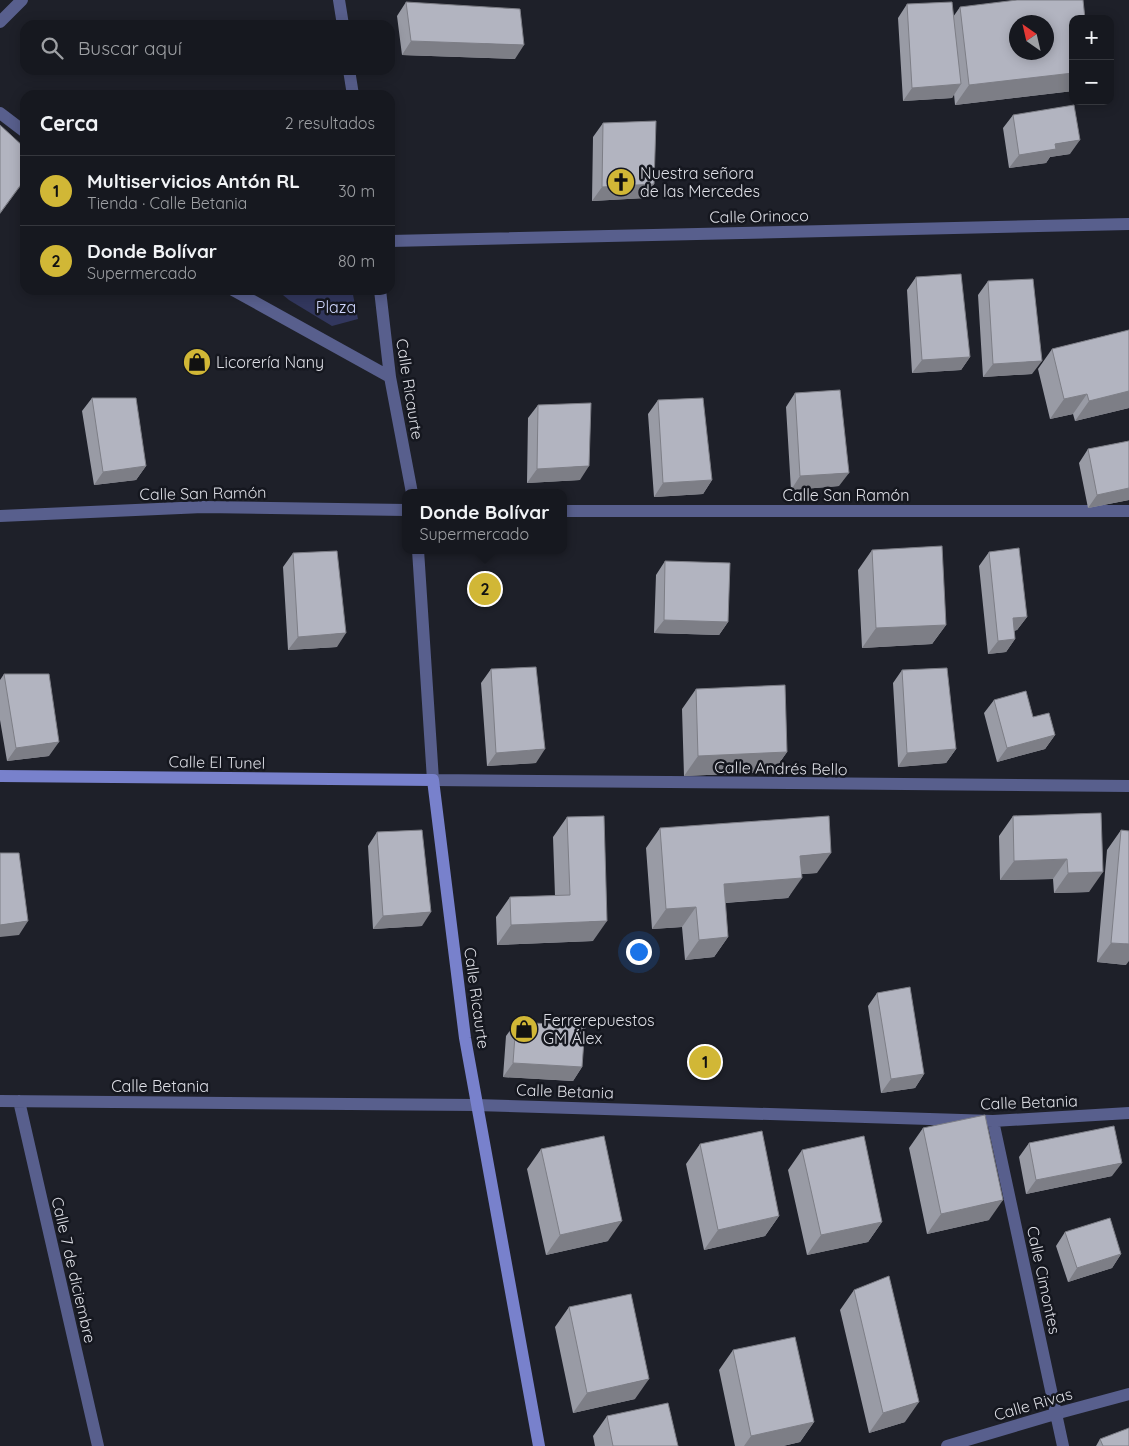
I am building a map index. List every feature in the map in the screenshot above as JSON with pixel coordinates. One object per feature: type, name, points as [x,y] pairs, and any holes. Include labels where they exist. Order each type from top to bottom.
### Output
[{"type":"street","points":[[0,22],[22,0]]},
{"type":"street","points":[[339,0],[342,20]]},
{"type":"street","points":[[350,75],[352,90]]},
{"type":"street","points":[[0,113],[20,128]]},
{"type":"street","name":"Calle Orinoco","points":[[395,241],[1129,224]]},
{"type":"street","points":[[242,295],[390,377]]},
{"type":"street","name":"Calle Ricaurte","points":[[381,295],[390,377],[411,489]]},
{"type":"street","name":"Calle San Ramón","points":[[0,516],[203,507],[402,510]]},
{"type":"street","name":"Calle San Ramón","points":[[567,511],[1129,511]]},
{"type":"street","name":"Calle Ricaurte","points":[[418,554],[433,780],[465,1038],[539,1446]]},
{"type":"street","name":"Calle El Tunel","points":[[0,776],[433,780]]},
{"type":"street","name":"Calle Andrés Bello","points":[[433,780],[1129,786]]},
{"type":"street","name":"Calle Betania","points":[[0,1101],[476,1104],[993,1121],[1129,1113]]},
{"type":"street","name":"Calle 7 de diciembre","points":[[19,1101],[98,1446]]},
{"type":"street","name":"Calle Cimontes","points":[[993,1121],[1063,1446]]},
{"type":"street","name":"Calle Rivas","points":[[947,1446],[1129,1394]]},
{"type":"green space","name":"Plaza","points":[[283,295],[353,295],[358,319],[332,326]]},
{"type":"building","points":[[1017,0],[1083,0],[1085,15],[1069,15],[1069,73],[969,85],[960,7]]},
{"type":"building","points":[[406,2],[520,9],[524,45],[411,41]]},
{"type":"building","points":[[952,2],[961,84],[912,88],[907,4]]},
{"type":"building","points":[[1074,105],[1080,140],[1055,144],[1056,149],[1019,155],[1013,115]]},
{"type":"building","points":[[656,121],[654,184],[602,187],[603,123]]},
{"type":"building","points":[[0,125],[20,143],[20,186],[0,213]]},
{"type":"building","points":[[961,274],[970,357],[922,360],[916,277]]},
{"type":"building","points":[[1033,279],[1042,361],[993,364],[988,281]]},
{"type":"building","points":[[1129,330],[1129,391],[1089,401],[1087,394],[1064,399],[1052,349]]},
{"type":"building","points":[[840,390],[849,473],[800,476],[795,393]]},
{"type":"building","points":[[92,398],[136,398],[146,466],[103,472]]},
{"type":"building","points":[[703,398],[712,480],[663,483],[658,400]]},
{"type":"building","points":[[591,403],[589,466],[537,469],[538,405]]},
{"type":"building","points":[[1129,441],[1129,488],[1097,495],[1088,449]]},
{"type":"building","points":[[942,546],[946,625],[876,628],[872,550]]},
{"type":"building","points":[[1019,548],[1027,617],[1013,618],[1015,639],[998,641],[989,552]]},
{"type":"building","points":[[337,551],[346,633],[298,637],[293,553]]},
{"type":"building","points":[[665,561],[730,563],[728,622],[664,620]]},
{"type":"building","points":[[536,667],[545,749],[496,753],[491,669]]},
{"type":"building","points":[[947,668],[956,749],[907,753],[902,670]]},
{"type":"building","points":[[4,674],[49,674],[59,742],[16,748]]},
{"type":"building","points":[[785,685],[787,752],[698,756],[696,689]]},
{"type":"building","points":[[1026,691],[1033,717],[1049,713],[1055,735],[1007,748],[994,700]]},
{"type":"building","points":[[1101,813],[1103,872],[1068,873],[1067,859],[1014,861],[1013,816]]},
{"type":"building","points":[[604,816],[607,921],[511,925],[510,897],[570,895],[567,817]]},
{"type":"building","points":[[829,816],[831,853],[800,856],[802,878],[724,884],[728,937],[699,940],[696,907],[666,909],[660,828]]},
{"type":"building","points":[[422,830],[431,912],[383,916],[377,832]]},
{"type":"building","points":[[1121,830],[1129,831],[1129,944],[1111,943]]},
{"type":"building","points":[[0,853],[19,853],[28,921],[0,925]]},
{"type":"building","points":[[910,987],[924,1074],[891,1079],[877,993]]},
{"type":"building","points":[[516,1022],[585,1026],[582,1067],[513,1063]]},
{"type":"building","points":[[985,1115],[1003,1200],[941,1214],[923,1128]]},
{"type":"building","points":[[1114,1126],[1122,1163],[1036,1180],[1029,1143]]},
{"type":"building","points":[[762,1131],[779,1216],[718,1230],[700,1144]]},
{"type":"building","points":[[604,1136],[622,1221],[560,1235],[541,1149]]},
{"type":"building","points":[[864,1136],[882,1222],[821,1235],[802,1150]]},
{"type":"building","points":[[1110,1218],[1121,1254],[1077,1268],[1065,1232]]},
{"type":"building","points":[[889,1276],[919,1402],[883,1413],[854,1290]]},
{"type":"building","points":[[631,1294],[649,1379],[587,1393],[569,1307]]},
{"type":"building","points":[[795,1337],[814,1422],[751,1436],[733,1350]]},
{"type":"building","points":[[668,1403],[678,1446],[613,1446],[607,1416]]},
{"type":"building","points":[[1129,1428],[1129,1446],[1103,1446],[1100,1439]]},
{"type":"place","name":"Nuestra señora de las Mercedes","points":[[621,182]]},
{"type":"place","name":"Licorería Nany","points":[[197,362]]},
{"type":"place","name":"Donde Bolívar","points":[[485,589]]},
{"type":"place","name":"Ferrerepuestos GM Álex","points":[[524,1029]]},
{"type":"place","name":"Multiservicios Antón RL","points":[[705,1062]]}]
